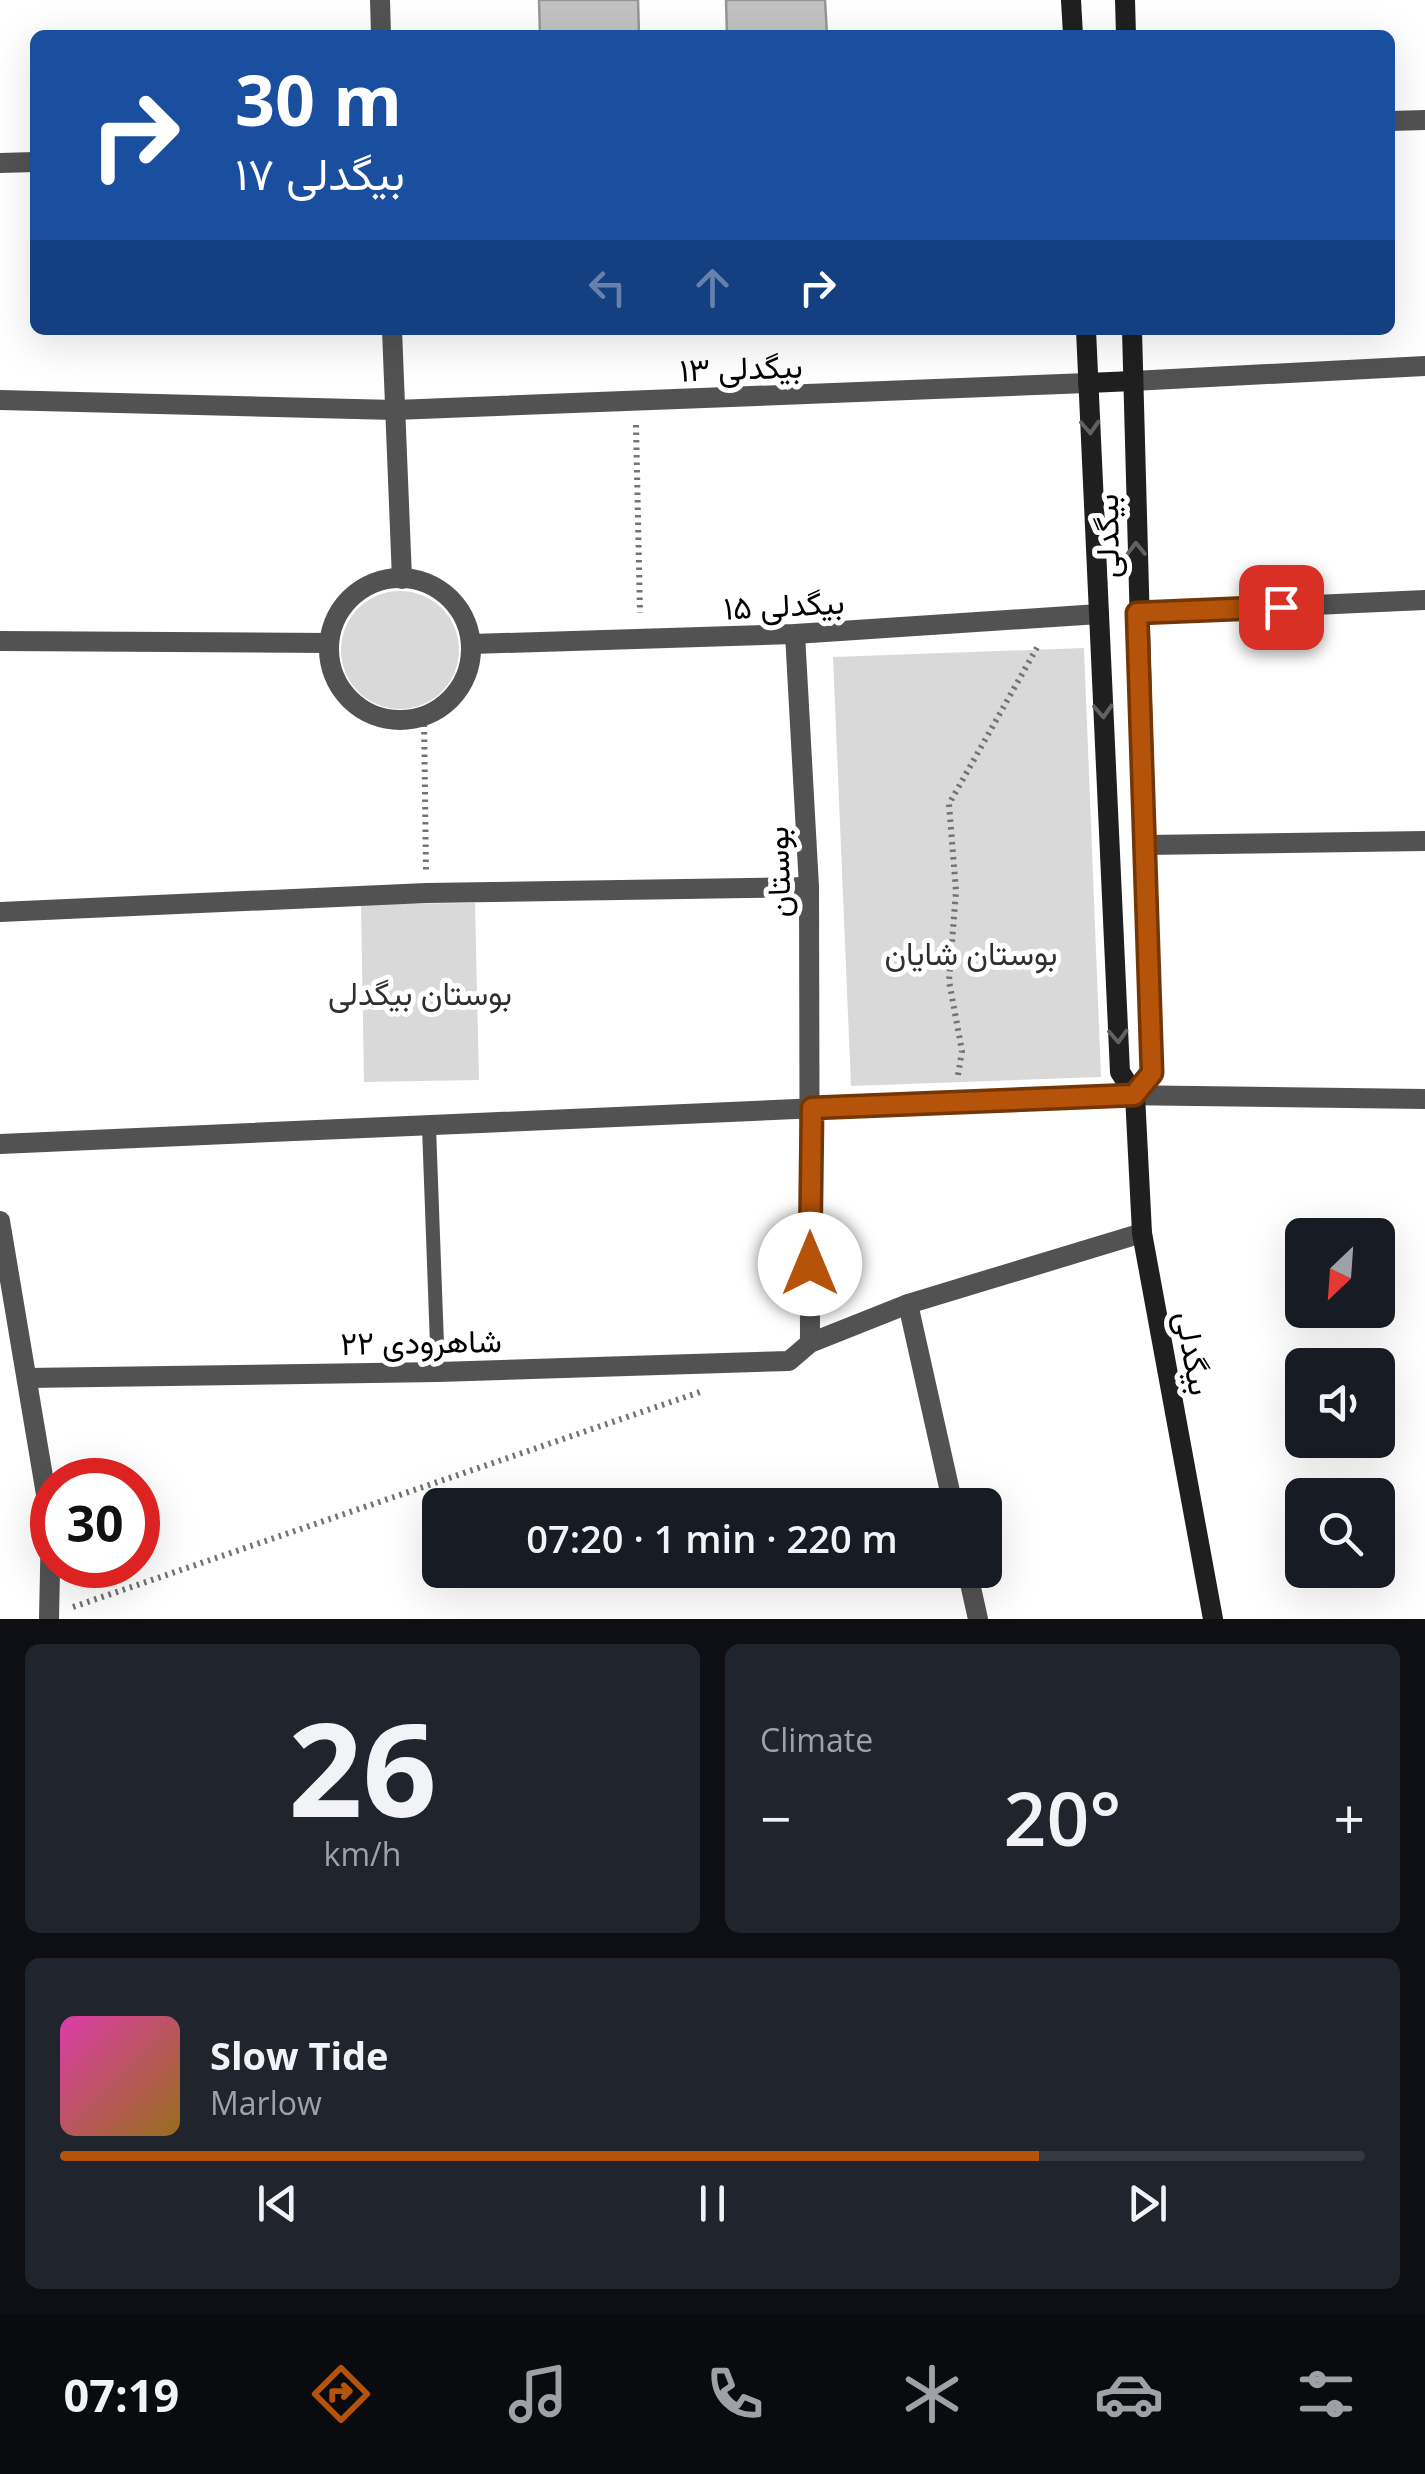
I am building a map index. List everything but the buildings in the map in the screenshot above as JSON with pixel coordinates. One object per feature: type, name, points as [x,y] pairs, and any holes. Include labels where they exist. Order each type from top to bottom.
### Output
[{"type":"main road","points":[[1072,0],[1073,30]]},
{"type":"main road","points":[[1124,0],[1126,30]]},
{"type":"main road","name":"بیگدلی","points":[[1086,335],[1120,1072],[1134,1095],[1142,1233],[1213,1619]]},
{"type":"main road","name":"بیگدلی","points":[[1132,335],[1152,1073],[1134,1095]]},
{"type":"main road","points":[[1088,383],[1133,380]]},
{"type":"main road","points":[[1099,614],[1137,613]]},
{"type":"street","points":[[380,0],[381,30]]},
{"type":"street","points":[[1395,121],[1425,120]]},
{"type":"street","points":[[0,162],[30,162]]},
{"type":"street","points":[[392,335],[402,579]]},
{"type":"street","points":[[1133,380],[1425,366]]},
{"type":"street","name":"بیگدلی ۱۳","points":[[0,400],[396,410],[1088,383]]},
{"type":"street","points":[[389,578],[402,579],[435,587],[453,601],[466,621],[472,644],[470,667],[445,706],[424,717],[401,720],[378,717],[357,706],[341,688],[331,666],[329,644],[335,620],[348,601],[367,586],[389,578]]},
{"type":"street","points":[[1137,613],[1425,600]]},
{"type":"street","name":"بیگدلی ۱۵","points":[[472,644],[795,634],[1099,614]]},
{"type":"street","name":"بوستان","points":[[795,634],[809,888],[810,1342]]},
{"type":"street","points":[[0,641],[329,644]]},
{"type":"street","points":[[1145,845],[1425,842]]},
{"type":"street","points":[[0,912],[426,893],[809,888]]},
{"type":"street","points":[[0,1144],[1134,1095],[1425,1098]]},
{"type":"street","points":[[0,1221],[51,1524],[49,1617]]},
{"type":"street","name":"شاهرودی ۲۲","points":[[26,1378],[438,1372],[789,1361],[810,1342],[908,1304],[1142,1233]]},
{"type":"street","points":[[908,1304],[949,1488]]},
{"type":"street","points":[[971,1588],[978,1619]]},
{"type":"lane","points":[[429,1127],[438,1372]]},
{"type":"path","points":[[635,401],[641,639]]},
{"type":"path","points":[[951,1102],[962,1051],[949,981],[956,890],[949,804],[1055,617]]},
{"type":"path","points":[[424,717],[426,893]]},
{"type":"path","points":[[49,1617],[715,1386]]},
{"type":"green space","points":[[400,591],[423,595],[442,608],[455,627],[459,650],[455,673],[442,692],[423,705],[400,709],[377,705],[358,692],[345,673],[341,650],[345,627],[358,608],[377,595]]},
{"type":"green space","name":"بوستان شایان","points":[[1084,648],[1101,1077],[851,1086],[833,657]]},
{"type":"green space","name":"بوستان بیگدلی","points":[[475,903],[479,1080],[364,1082],[361,904]]},
{"type":"route","points":[[810,1264],[812,1108],[1134,1095],[1152,1073],[1137,613],[1281,607]]}]
